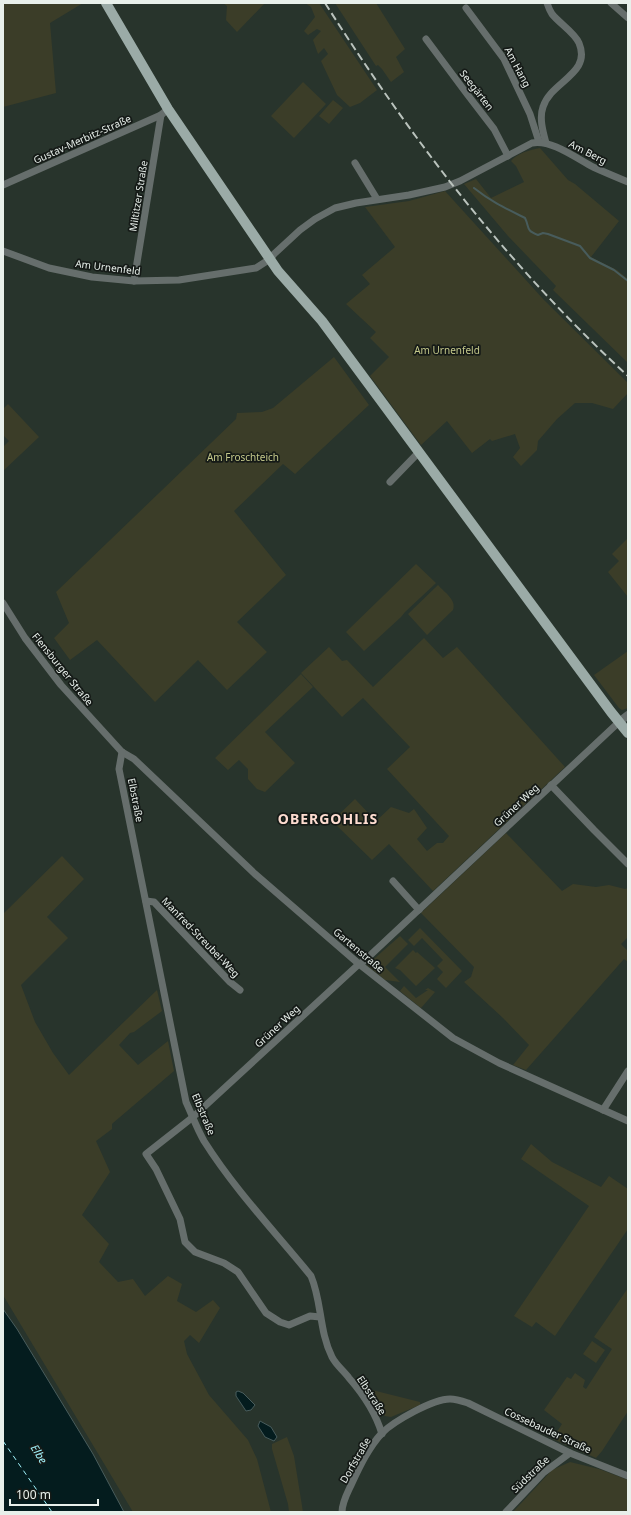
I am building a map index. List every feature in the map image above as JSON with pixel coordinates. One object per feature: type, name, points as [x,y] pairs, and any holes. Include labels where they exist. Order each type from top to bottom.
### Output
[{"type":"main road","points":[[106,3],[164,112],[278,271],[322,321],[628,733]]},
{"type":"street","points":[[542,142],[542,107],[555,88],[574,74],[580,64],[582,54],[579,41],[552,14],[546,3]]},
{"type":"street","points":[[611,3],[628,18]]},
{"type":"street","name":"Am Hang","points":[[466,8],[504,59],[542,142]]},
{"type":"street","name":"Seegärten","points":[[426,39],[494,129],[508,156]]},
{"type":"street","name":"Gustav-Merbitz-Straße","points":[[3,185],[164,112]]},
{"type":"street","name":"Miltitzer Straße","points":[[134,281],[164,112]]},
{"type":"street","name":"Am Urnenfeld","points":[[3,251],[49,268],[92,277],[134,281],[187,279],[256,268],[270,259],[300,230],[315,219],[335,208],[377,199],[445,188],[460,182],[532,143],[542,142]]},
{"type":"street","name":"Am Berg","points":[[542,142],[628,182]]},
{"type":"street","points":[[355,163],[377,199]]},
{"type":"street","points":[[390,482],[419,452]]},
{"type":"street","name":"Flensburger Straße","points":[[3,603],[25,638],[61,685],[114,743]]},
{"type":"street","name":"Grüner Weg","points":[[320,1317],[310,1316],[289,1325],[280,1322],[266,1313],[238,1272],[224,1263],[195,1252],[186,1242],[180,1219],[156,1169],[146,1154],[193,1117],[359,964],[363,962],[551,785],[628,715]]},
{"type":"street","name":"Gartenstraße","points":[[114,743],[255,874],[359,964],[453,1038],[499,1063],[628,1121]]},
{"type":"street","name":"Elbstraße","points":[[122,752],[119,769],[186,1102],[204,1140],[247,1200],[311,1276],[316,1288],[325,1342],[333,1359],[350,1379],[367,1403],[379,1423],[382,1434]]},
{"type":"street","points":[[551,785],[628,864]]},
{"type":"street","points":[[393,881],[419,910]]},
{"type":"street","name":"Manfred-Streubel-Weg","points":[[146,901],[154,902],[230,982],[240,990]]},
{"type":"street","points":[[603,1110],[628,1071]]},
{"type":"street","name":"Dorfstraße","points":[[342,1512],[345,1499],[358,1471],[382,1434],[394,1424],[421,1408],[445,1400],[461,1400]]},
{"type":"street","name":"Cossebauder Straße","points":[[461,1400],[570,1453],[628,1476]]},
{"type":"street","name":"Südstraße","points":[[506,1512],[543,1473],[570,1453]]},
{"type":"green space","points":[[3,3],[83,3],[50,23],[56,93],[3,107]]},
{"type":"green space","points":[[223,3],[265,3],[237,32],[226,20],[227,6]]},
{"type":"green space","points":[[305,3],[319,3],[377,90],[360,103],[350,107],[337,95],[321,61],[328,54],[324,48],[318,54],[313,40],[321,31],[317,29],[308,35],[304,31],[315,17],[311,7]]},
{"type":"green space","points":[[335,3],[376,3],[405,49],[396,57],[404,72],[391,82],[382,69],[378,65],[376,66]]},
{"type":"green space","points":[[303,82],[326,104],[294,138],[271,116]]},
{"type":"green space","points":[[333,100],[343,108],[329,124],[319,116]]},
{"type":"green space","points":[[540,148],[568,180],[575,184],[619,221],[591,257],[617,270],[628,279],[628,363],[553,290],[556,286],[508,236],[464,184],[476,179],[491,198],[524,182],[516,166],[511,161],[520,154]]},
{"type":"green space","points":[[445,191],[544,300],[628,383],[628,393],[613,409],[592,403],[575,403],[557,419],[538,441],[537,450],[521,466],[513,457],[520,448],[515,434],[492,441],[490,439],[472,453],[447,421],[421,445],[370,376],[389,357],[370,338],[376,332],[346,304],[370,284],[362,275],[395,247],[365,207],[409,201]]},
{"type":"green space","name":"Am Froschteich","points":[[334,357],[369,405],[295,474],[283,464],[234,511],[286,575],[237,622],[267,652],[227,690],[198,660],[155,702],[97,640],[70,660],[54,638],[69,623],[56,592],[236,419],[237,413],[262,412],[273,408]]},
{"type":"green space","points":[[8,404],[39,437],[3,471],[3,447],[9,441],[3,435],[3,409]]},
{"type":"green space","points":[[628,538],[628,597],[608,572],[619,561],[612,554]]},
{"type":"green space","points":[[416,564],[436,583],[364,651],[346,632]]},
{"type":"green space","points":[[438,585],[452,600],[454,606],[453,610],[427,635],[408,614]]},
{"type":"green space","points":[[424,638],[443,658],[457,647],[565,767],[433,891],[389,844],[372,860],[332,821],[355,799],[376,821],[391,807],[409,813],[414,809],[427,828],[417,839],[427,851],[437,843],[443,843],[449,836],[387,769],[410,747],[363,698],[342,717],[301,673],[329,647],[342,661],[347,660],[373,687]]},
{"type":"green space","points":[[628,651],[628,708],[622,710],[594,675]]},
{"type":"green space","points":[[301,674],[313,687],[265,732],[295,763],[265,792],[257,789],[248,779],[248,769],[239,760],[228,770],[215,758]]},
{"type":"green space","points":[[506,833],[562,891],[573,884],[596,887],[609,885],[625,889],[628,888],[628,937],[621,944],[628,951],[628,962],[624,959],[526,1070],[513,1065],[529,1045],[503,1018],[464,982],[471,977],[474,967],[421,913]]},
{"type":"green space","points":[[62,856],[84,879],[47,917],[68,938],[21,985],[35,1022],[53,1053],[69,1075],[157,990],[162,1011],[134,1032],[130,1033],[119,1045],[138,1065],[168,1041],[174,1071],[113,1123],[112,1129],[96,1141],[110,1172],[82,1215],[109,1244],[99,1262],[118,1282],[133,1279],[145,1296],[168,1276],[182,1284],[177,1301],[196,1312],[213,1300],[220,1308],[199,1343],[190,1335],[184,1341],[187,1354],[209,1395],[248,1440],[257,1459],[271,1512],[133,1512],[3,1295],[3,914]]},
{"type":"green space","points":[[420,928],[462,971],[446,988],[437,979],[443,972],[437,966],[443,960],[422,938],[414,946],[408,940]]},
{"type":"green space","points":[[400,936],[408,944],[385,967],[400,982],[385,980],[367,965]]},
{"type":"green space","points":[[413,950],[435,968],[416,986],[400,970],[395,968]]},
{"type":"green space","points":[[404,986],[416,998],[428,990],[425,990],[428,988],[435,992],[421,1008],[400,991]]},
{"type":"green space","points":[[531,1144],[552,1162],[601,1187],[609,1176],[628,1189],[628,1229],[555,1336],[536,1322],[532,1327],[514,1316],[589,1206],[521,1159]]},
{"type":"green space","points":[[628,1288],[628,1411],[596,1458],[555,1440],[553,1438],[562,1424],[544,1410],[567,1377],[571,1379],[575,1373],[585,1380],[583,1387],[586,1389],[612,1349],[594,1337]]},
{"type":"green space","points":[[592,1341],[605,1350],[596,1363],[583,1354]]},
{"type":"green space","points":[[364,1388],[420,1402],[420,1405],[391,1417],[385,1416]]},
{"type":"green space","points":[[287,1437],[294,1456],[303,1512],[289,1512],[272,1449],[272,1444]]},
{"type":"green space","points":[[570,1462],[599,1469],[628,1480],[628,1512],[513,1512],[552,1470]]},
{"type":"water","name":"Elbe","points":[[3,1309],[17,1329],[93,1454],[124,1512],[3,1512]]},
{"type":"water","points":[[238,1391],[243,1393],[255,1405],[251,1410],[246,1411],[236,1396],[236,1392]]},
{"type":"water","points":[[260,1421],[271,1427],[277,1437],[274,1441],[265,1437],[258,1426]]},
{"type":"waterway","points":[[474,188],[492,201],[525,218],[531,232],[538,235],[543,233],[548,234],[580,246],[590,258],[614,270],[628,281]]},
{"type":"ferry route","points":[[3,1441],[52,1512]]},
{"type":"railway","points":[[325,3],[392,104],[464,200],[502,246],[542,290],[584,334],[628,376]]},
{"type":"district","name":"OBERGOHLIS","points":[[328,819]]}]
